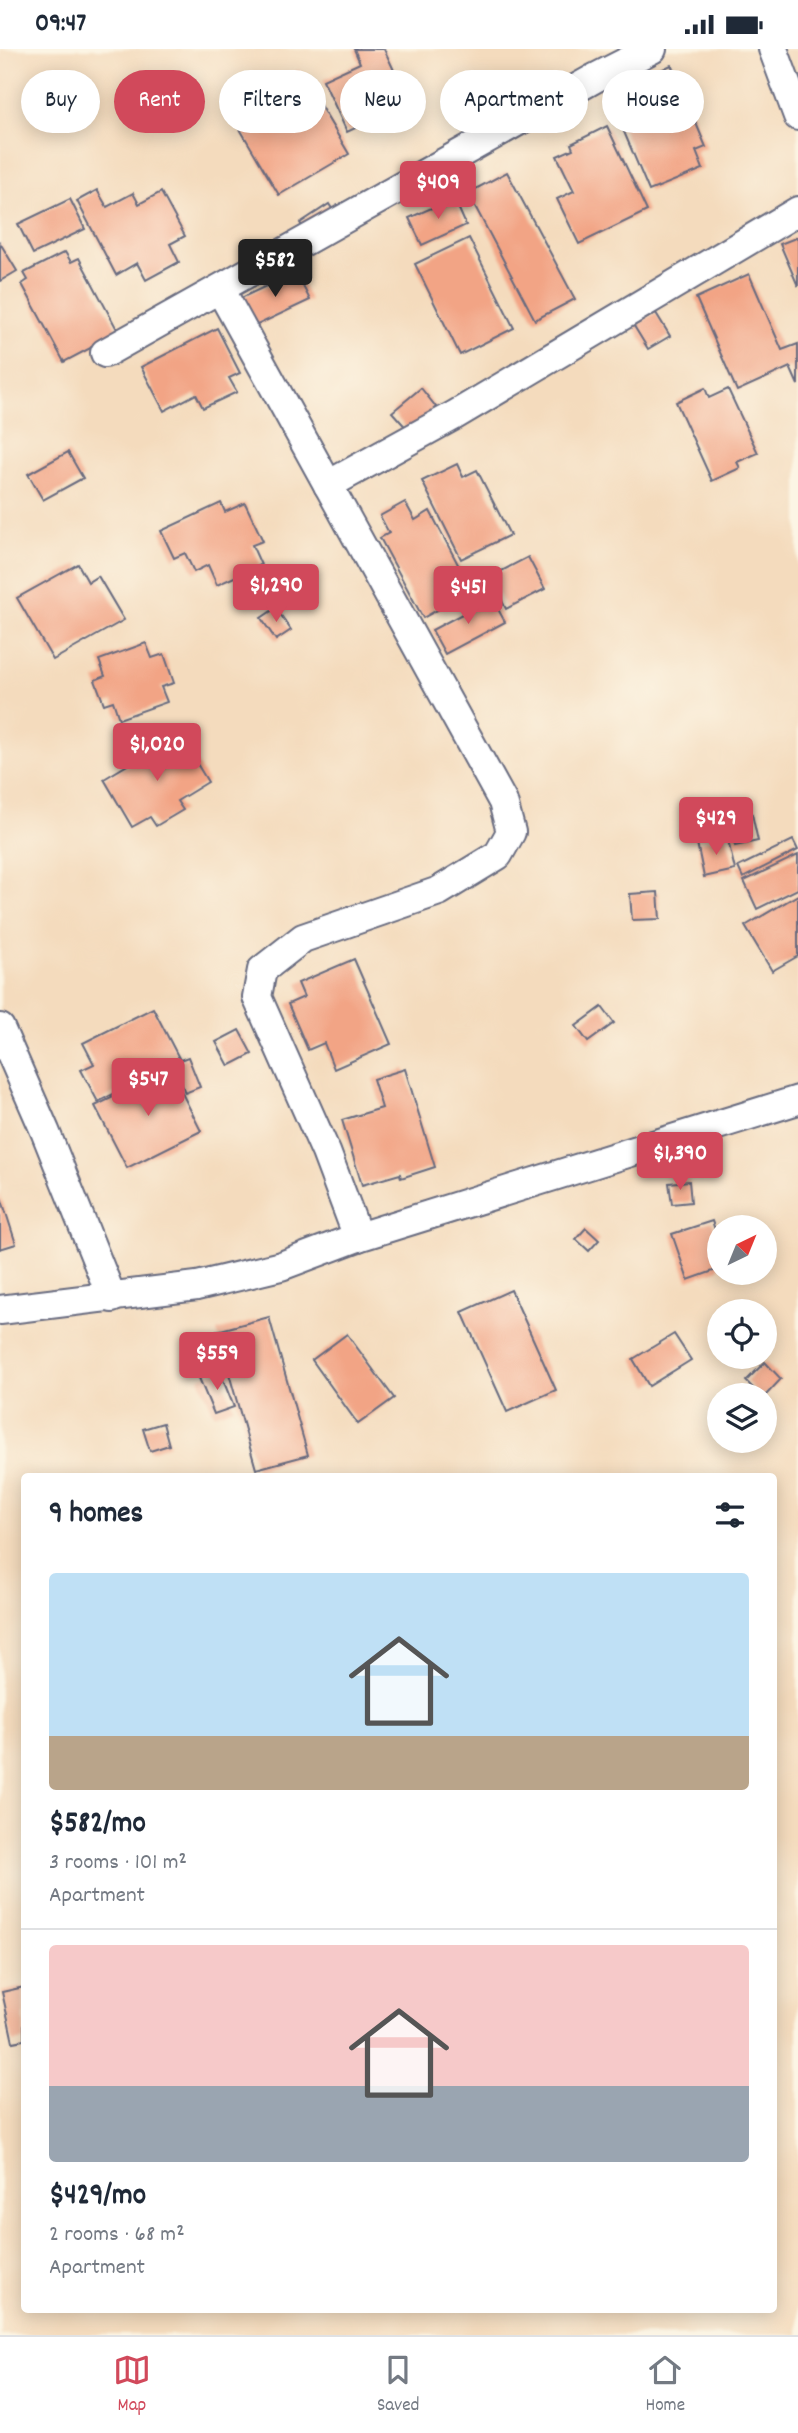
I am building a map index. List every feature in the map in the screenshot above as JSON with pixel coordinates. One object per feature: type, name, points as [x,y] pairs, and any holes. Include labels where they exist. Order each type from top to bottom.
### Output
[{"type":"street","points":[[105,353],[595,78],[653,49]]},
{"type":"street","points":[[773,49],[798,117]]},
{"type":"street","points":[[328,485],[455,415],[798,211]]},
{"type":"street","points":[[220,289],[503,802],[511,832],[498,855],[439,891],[303,939],[262,970],[257,997],[326,1152],[358,1237]]},
{"type":"street","points":[[0,1028],[45,1131],[112,1298]]},
{"type":"street","points":[[0,1310],[197,1286],[281,1266],[358,1237],[798,1100]]},
{"type":"building","points":[[354,49],[384,49],[394,70],[345,70],[360,63]]},
{"type":"building","points":[[671,65],[674,70],[661,70]]},
{"type":"building","points":[[340,72],[340,117],[326,86],[326,79]]},
{"type":"building","points":[[326,115],[349,154],[279,195],[242,133],[326,133]]},
{"type":"building","points":[[602,128],[602,133],[610,133],[647,211],[579,244],[557,199],[574,191],[557,156],[573,149],[571,144]]},
{"type":"building","points":[[624,133],[700,133],[706,147],[696,151],[703,169],[649,191]]},
{"type":"building","points":[[507,172],[575,299],[535,320],[468,193]]},
{"type":"building","points":[[97,190],[107,207],[133,193],[139,204],[161,192],[185,236],[170,244],[179,262],[146,280],[137,263],[116,275],[77,201]]},
{"type":"building","points":[[454,198],[466,225],[422,245],[409,218]]},
{"type":"building","points":[[70,199],[85,229],[33,254],[18,224]]},
{"type":"building","points":[[329,204],[336,215],[308,234],[300,223]]},
{"type":"building","points":[[798,237],[798,286],[780,244]]},
{"type":"building","points":[[469,238],[514,328],[460,355],[415,264]]},
{"type":"building","points":[[0,243],[17,271],[0,281]]},
{"type":"building","points":[[65,252],[71,262],[79,258],[119,333],[64,362],[22,284],[28,280],[24,273]]},
{"type":"building","points":[[296,272],[310,300],[253,327],[239,299]]},
{"type":"building","points":[[749,274],[782,350],[798,344],[798,385],[790,367],[737,391],[696,298]]},
{"type":"building","points":[[656,313],[670,336],[648,349],[634,326]]},
{"type":"building","points":[[217,328],[240,373],[229,378],[237,392],[203,408],[196,394],[164,411],[141,367]]},
{"type":"building","points":[[421,388],[436,407],[409,431],[392,412]]},
{"type":"building","points":[[705,388],[709,398],[728,389],[758,453],[737,462],[740,468],[712,481],[676,402]]},
{"type":"building","points":[[68,452],[83,478],[43,500],[28,474]]},
{"type":"building","points":[[457,464],[463,477],[477,470],[510,535],[461,559],[422,481]]},
{"type":"building","points":[[405,502],[415,520],[430,511],[472,591],[423,618],[380,538],[389,533],[380,516]]},
{"type":"building","points":[[221,503],[225,512],[245,503],[263,541],[252,545],[261,565],[217,585],[208,565],[194,572],[185,553],[174,558],[161,531]]},
{"type":"building","points":[[528,557],[545,589],[506,609],[490,577]]},
{"type":"building","points":[[78,564],[88,582],[98,576],[124,620],[53,660],[17,598]]},
{"type":"building","points":[[492,598],[505,622],[445,654],[432,630]]},
{"type":"building","points":[[276,608],[291,630],[276,640],[261,618]]},
{"type":"building","points":[[146,643],[152,658],[164,654],[174,683],[161,687],[167,702],[119,719],[113,701],[104,704],[95,680],[105,676],[99,660]]},
{"type":"building","points":[[179,734],[208,782],[177,801],[183,810],[156,826],[150,817],[132,827],[104,779]]},
{"type":"building","points":[[752,814],[758,841],[735,846],[728,820]]},
{"type":"building","points":[[727,836],[735,870],[704,877],[697,843]]},
{"type":"building","points":[[793,840],[798,850],[743,878],[738,867]]},
{"type":"building","points":[[798,855],[798,889],[757,909],[744,881]]},
{"type":"building","points":[[658,892],[660,919],[632,920],[630,894]]},
{"type":"building","points":[[798,895],[798,956],[772,971],[745,926]]},
{"type":"building","points":[[354,959],[391,1044],[334,1069],[324,1043],[308,1050],[288,1004],[304,997],[298,983]]},
{"type":"building","points":[[602,1007],[614,1023],[588,1042],[576,1026]]},
{"type":"building","points":[[153,1008],[180,1060],[188,1057],[200,1087],[185,1093],[174,1063],[98,1102],[81,1070],[94,1064],[83,1043]]},
{"type":"building","points":[[239,1030],[252,1054],[229,1066],[216,1042]]},
{"type":"building","points":[[170,1069],[201,1131],[127,1168],[95,1106]]},
{"type":"building","points":[[405,1069],[435,1167],[401,1178],[400,1174],[362,1185],[342,1120],[382,1108],[373,1079]]},
{"type":"building","points":[[689,1181],[691,1202],[672,1204],[669,1183]]},
{"type":"building","points":[[0,1194],[16,1244],[0,1249]]},
{"type":"building","points":[[707,1223],[707,1273],[688,1280],[672,1234]]},
{"type":"building","points":[[586,1228],[599,1240],[589,1251],[576,1239]]},
{"type":"building","points":[[511,1290],[556,1390],[507,1412],[462,1312]]},
{"type":"building","points":[[269,1317],[308,1455],[256,1469],[217,1331]]},
{"type":"building","points":[[347,1334],[394,1398],[358,1424],[312,1360]]},
{"type":"building","points":[[674,1334],[691,1360],[649,1386],[633,1359]]},
{"type":"building","points":[[758,1369],[772,1369],[781,1379],[777,1383],[746,1381]]},
{"type":"building","points":[[219,1370],[234,1407],[214,1414],[199,1378]]},
{"type":"building","points":[[163,1423],[169,1445],[150,1451],[143,1429]]},
{"type":"building","points":[[21,1988],[21,2041],[13,2042],[2,1992]]}]
